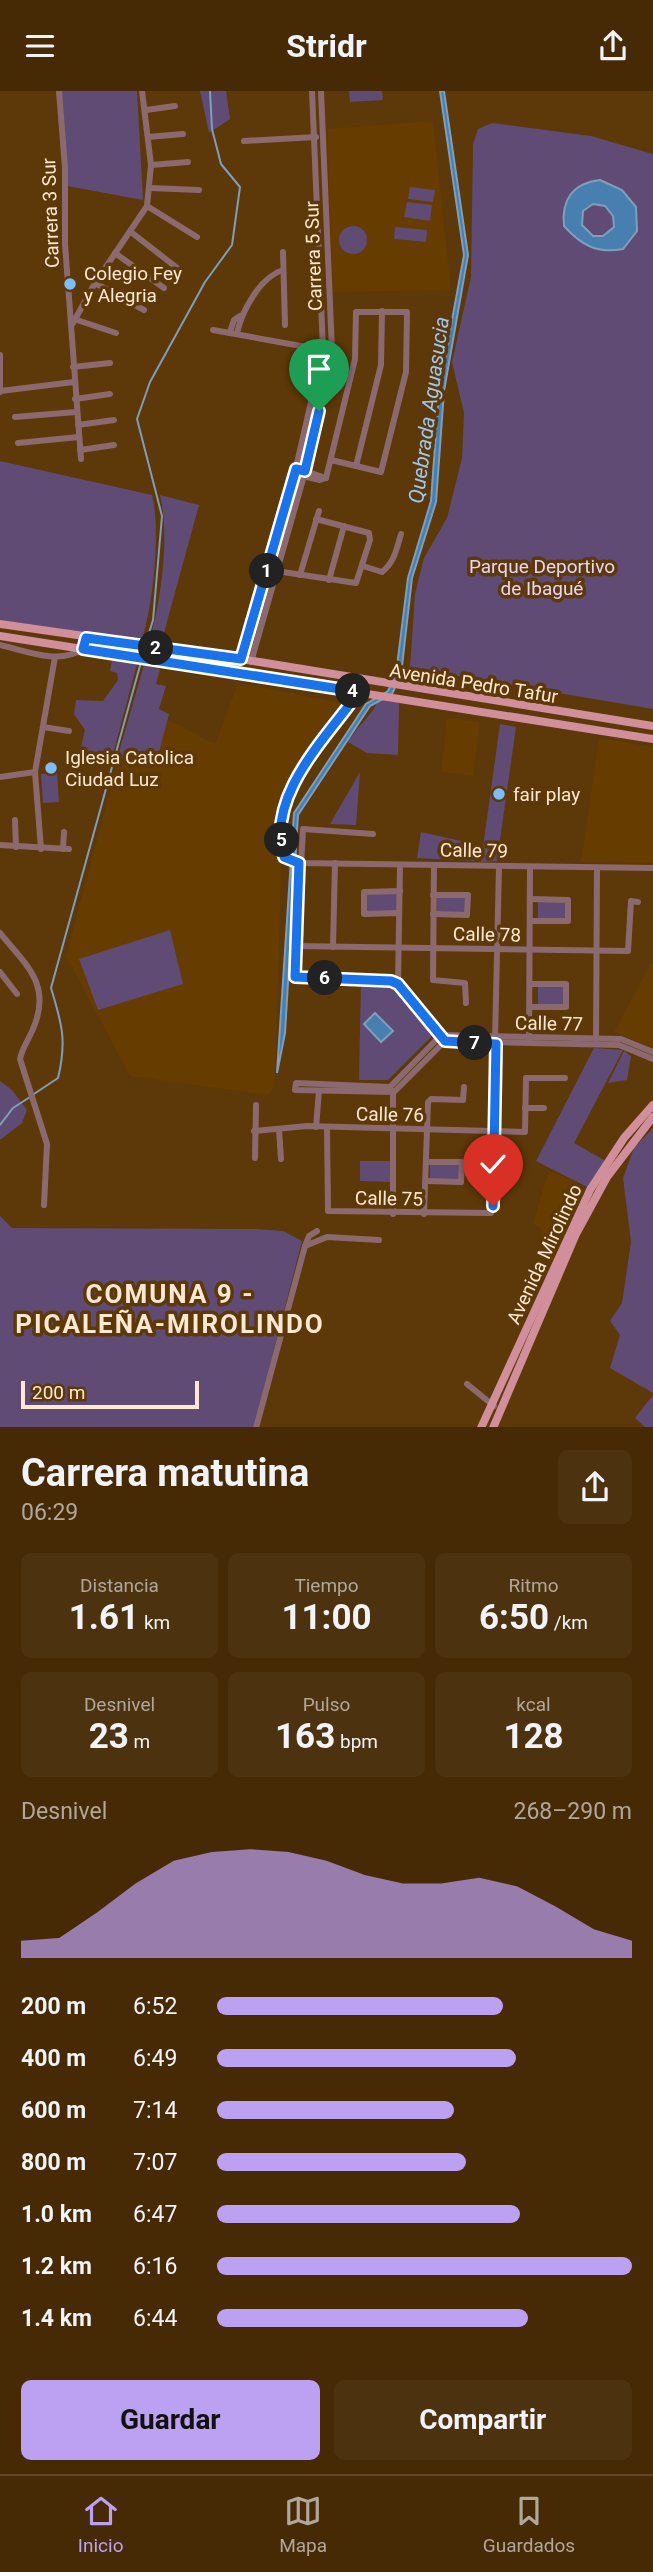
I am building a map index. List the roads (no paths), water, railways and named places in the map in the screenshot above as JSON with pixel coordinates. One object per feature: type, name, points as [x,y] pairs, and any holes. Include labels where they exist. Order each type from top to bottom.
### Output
[{"type":"main road","name":"Avenida Pedro Tafur","points":[[0,624],[241,659],[401,688],[653,726]]},
{"type":"main road","name":"Avenida Pedro Tafur","points":[[0,636],[653,739]]},
{"type":"main road","name":"Avenida Mirolindo","points":[[481,1427],[494,1406],[556,1261],[590,1190],[624,1137],[653,1105]]},
{"type":"main road","name":"Avenida Mirolindo","points":[[493,1427],[576,1234],[607,1177],[653,1117]]},
{"type":"street","name":"Carrera 3 Sur","points":[[59,91],[65,168],[65,244],[75,321],[73,367],[81,459]]},
{"type":"street","points":[[116,333],[75,321],[95,283],[147,206],[151,165],[142,91]]},
{"type":"street","name":"Carrera 5 Sur","points":[[241,659],[295,472],[323,350],[312,91]]},
{"type":"street","name":"Carrera 5 Sur","points":[[251,662],[305,474],[332,351],[321,91]]},
{"type":"street","points":[[146,110],[175,106]]},
{"type":"street","points":[[148,137],[183,134]]},
{"type":"street","points":[[244,141],[316,137]]},
{"type":"street","points":[[151,165],[188,162]]},
{"type":"street","points":[[150,188],[200,190]]},
{"type":"street","points":[[147,206],[197,237]]},
{"type":"street","points":[[131,232],[181,271]]},
{"type":"street","points":[[283,252],[285,325]]},
{"type":"street","points":[[115,253],[164,288]]},
{"type":"street","points":[[233,332],[234,320],[273,275],[283,270]]},
{"type":"street","points":[[95,283],[144,310]]},
{"type":"street","points":[[295,472],[320,480],[326,478],[355,359],[356,311],[407,312],[406,372],[381,472],[331,460]]},
{"type":"street","points":[[356,466],[381,365],[382,311]]},
{"type":"street","points":[[213,330],[323,350]]},
{"type":"street","points":[[0,355],[1,391],[74,382]]},
{"type":"street","points":[[73,367],[110,363]]},
{"type":"street","points":[[75,399],[110,394]]},
{"type":"street","points":[[15,417],[76,412]]},
{"type":"street","points":[[78,425],[114,420]]},
{"type":"street","points":[[19,443],[79,437]]},
{"type":"street","points":[[80,450],[114,446]]},
{"type":"street","points":[[300,575],[318,511]]},
{"type":"street","points":[[276,571],[356,583],[371,535],[366,531],[316,519]]},
{"type":"street","points":[[329,580],[344,526]]},
{"type":"street","points":[[363,566],[382,572],[386,570],[401,534]]},
{"type":"street","points":[[0,645],[55,657],[70,657],[83,649],[86,638]]},
{"type":"street","points":[[41,849],[36,772],[55,657]]},
{"type":"street","points":[[294,862],[281,849],[284,805],[307,764],[359,692]]},
{"type":"street","points":[[43,727],[69,731]]},
{"type":"street","points":[[0,777],[36,772]]},
{"type":"street","points":[[15,820],[16,847]]},
{"type":"street","points":[[373,834],[303,829],[294,862],[295,977],[391,981],[398,984],[443,1038],[392,1090],[393,1214]]},
{"type":"street","points":[[0,845],[66,849],[64,832]]},
{"type":"street","name":"Calle 79","points":[[294,862],[653,868]]},
{"type":"street","points":[[333,947],[335,863]]},
{"type":"street","points":[[398,984],[400,865]]},
{"type":"street","points":[[434,865],[433,980],[465,983],[466,1003]]},
{"type":"street","points":[[494,1132],[499,867]]},
{"type":"street","points":[[529,1042],[530,867]]},
{"type":"street","points":[[597,869],[596,951],[600,1041]]},
{"type":"street","points":[[399,913],[364,914],[364,892],[400,891]]},
{"type":"street","points":[[433,895],[468,895],[467,915],[433,914]]},
{"type":"street","points":[[530,899],[568,900],[568,921],[530,921]]},
{"type":"street","name":"Calle 78","points":[[295,946],[628,951],[634,902]]},
{"type":"street","points":[[2,938],[41,989],[34,1028],[20,1059],[47,1144],[44,1205]]},
{"type":"street","points":[[0,972],[17,993]]},
{"type":"street","points":[[530,984],[566,984],[566,1007],[530,1007]]},
{"type":"street","name":"Calle 77","points":[[443,1038],[529,1042],[621,1039],[653,1052]]},
{"type":"street","name":"Calle 77","points":[[600,1041],[619,1045],[653,1059]]},
{"type":"street","points":[[544,1108],[525,1108],[526,1078],[565,1078]]},
{"type":"street","points":[[331,1088],[319,1091],[295,1090],[296,1083],[331,1088],[392,1090]]},
{"type":"street","points":[[424,1214],[428,1102],[432,1099],[463,1100],[464,1087]]},
{"type":"street","points":[[316,1127],[319,1091]]},
{"type":"street","points":[[255,1158],[256,1105]]},
{"type":"street","name":"Calle 76","points":[[254,1131],[316,1127],[524,1132],[525,1108]]},
{"type":"street","name":"Calle 75","points":[[327,1128],[328,1211],[393,1214],[491,1213],[494,1132]]},
{"type":"street","points":[[279,1129],[281,1159]]},
{"type":"street","points":[[426,1162],[462,1162],[461,1182],[426,1181]]},
{"type":"street","points":[[256,1427],[305,1246],[309,1236],[317,1231]]},
{"type":"street","points":[[305,1246],[327,1237],[379,1240]]},
{"type":"street","points":[[467,1384],[494,1406]]},
{"type":"water","name":"Quebrada Aguasucia","points":[[440,91],[444,91],[468,255],[444,391],[436,502],[412,578],[401,675],[392,694],[370,706],[298,815],[285,1033],[277,1073],[294,813],[366,704],[388,691],[396,674],[408,578],[431,501],[439,391],[464,255]]},
{"type":"water","points":[[600,180],[622,190],[636,207],[637,231],[623,249],[590,247],[564,226],[565,208],[571,194],[591,182]],"holes":[[[593,204],[605,206],[613,216],[614,227],[603,236],[593,236],[582,225],[583,211]]]},
{"type":"water","points":[[375,1013],[393,1031],[381,1042],[364,1024]]},
{"type":"waterway","points":[[146,643],[153,620],[162,516],[137,419],[150,382],[205,282],[232,245],[240,187],[221,164],[212,129],[210,91]]},
{"type":"waterway","points":[[34,1094],[58,1078],[62,1033],[51,988],[141,662]]},
{"type":"waterway","points":[[0,1125],[13,1108],[30,1097]]},
{"type":"place","name":"Colegio Fey y Alegria","points":[[70,284]]},
{"type":"place","name":"Iglesia Catolica Ciudad Luz","points":[[51,768]]},
{"type":"place","name":"fair play","points":[[499,794]]},
{"type":"district","name":"COMUNA 9 - PICALEÑA-MIROLINDO","points":[[170,1308]]},
{"type":"park label","name":"Parque Deportivo de Ibagué","points":[[542,577]]}]
